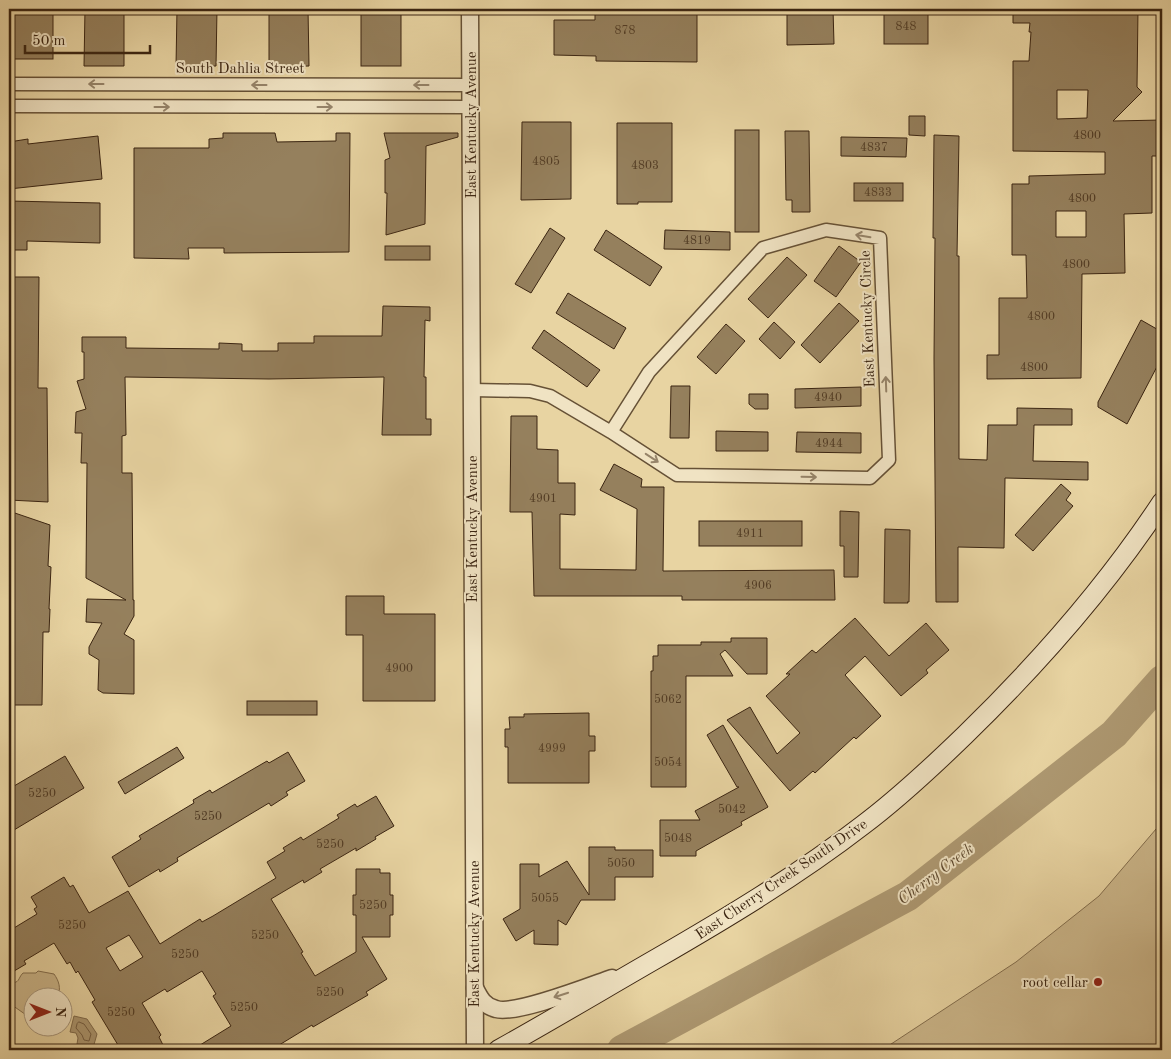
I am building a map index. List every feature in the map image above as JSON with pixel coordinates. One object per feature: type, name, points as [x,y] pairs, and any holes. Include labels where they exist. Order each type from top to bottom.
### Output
[{"type":"main road","name":"East Cherry Creek South Drive","points":[[498,1050],[695,936],[805,867],[905,792],[981,720],[1060,636],[1118,566],[1162,502]]},
{"type":"street","name":"East Kentucky Avenue","points":[[470,9],[475,1050]]},
{"type":"street","name":"South Dahlia Street","points":[[9,84],[470,85]]},
{"type":"street","points":[[9,106],[470,107]]},
{"type":"street","name":"East Kentucky Circle","points":[[472,390],[519,390],[540,392],[550,396],[611,432],[677,475],[870,478],[889,460],[880,238],[826,230],[763,248],[649,372],[611,432]]},
{"type":"street","points":[[474,988],[480,999],[488,1006],[494,1009],[507,1010],[549,999],[640,968]]},
{"type":"shaded area","points":[[1162,822],[1162,1050],[882,1050],[1016,962],[1099,896]]},
{"type":"shaded area","points":[[38,971],[54,974],[59,986],[22,986],[22,1012],[9,1003],[9,983],[17,981],[23,973],[36,973]]},
{"type":"water","points":[[74,1016],[87,1019],[97,1034],[93,1048],[77,1044],[78,1038],[76,1033],[72,1032]]},
{"type":"building","points":[[9,9],[53,9],[53,59],[9,59]]},
{"type":"building","points":[[85,9],[124,9],[124,66],[84,66]]},
{"type":"building","points":[[177,9],[217,9],[216,66],[176,66]]},
{"type":"building","points":[[269,9],[308,9],[309,66],[269,67]]},
{"type":"building","points":[[361,9],[401,9],[401,66],[361,66]]},
{"type":"building","points":[[595,9],[697,9],[697,62],[596,61],[596,56],[554,55],[554,20],[595,20]]},
{"type":"building","points":[[787,9],[833,9],[834,44],[787,45]]},
{"type":"building","points":[[884,9],[928,9],[928,44],[884,44]]},
{"type":"building","points":[[1013,9],[1138,9],[1137,87],[1142,92],[1113,121],[1162,120],[1162,156],[1152,156],[1152,213],[1124,214],[1125,273],[1082,274],[1081,378],[987,379],[987,355],[999,355],[999,298],[1027,298],[1026,255],[1012,255],[1012,184],[1029,184],[1029,176],[1105,174],[1105,152],[1013,151],[1013,61],[1029,61],[1031,32],[1029,32],[1030,23],[1013,23]],"holes":[[[1057,90],[1088,90],[1087,118],[1057,119]],[[1056,211],[1086,211],[1086,237],[1056,237]]]},
{"type":"building","points":[[909,116],[925,116],[925,136],[909,135]]},
{"type":"building","points":[[522,122],[571,122],[571,199],[521,200]]},
{"type":"building","points":[[617,123],[672,123],[672,202],[617,204]]},
{"type":"building","points":[[735,130],[759,130],[759,232],[735,232]]},
{"type":"building","points":[[785,131],[809,131],[810,212],[792,212],[792,200],[786,200]]},
{"type":"building","points":[[223,133],[275,133],[277,142],[336,141],[336,133],[350,133],[349,252],[224,253],[224,248],[188,248],[189,259],[134,258],[134,148],[209,148],[209,139],[223,138]]},
{"type":"building","points":[[384,133],[458,133],[458,137],[426,146],[425,224],[386,235],[387,193],[385,193],[385,160],[390,158]]},
{"type":"building","points":[[934,135],[959,136],[957,256],[959,256],[959,459],[987,460],[988,425],[1017,425],[1017,408],[1072,409],[1072,425],[1034,425],[1033,461],[1088,462],[1088,480],[1005,478],[1004,548],[958,547],[958,602],[936,602]]},
{"type":"building","points":[[98,136],[102,179],[9,189],[9,142],[28,139],[28,144]]},
{"type":"building","points":[[841,137],[907,138],[906,157],[841,156]]},
{"type":"building","points":[[854,183],[903,183],[903,201],[854,201]]},
{"type":"building","points":[[9,201],[100,203],[100,243],[27,241],[27,250],[9,250]]},
{"type":"building","points":[[550,228],[565,238],[531,293],[515,284]]},
{"type":"building","points":[[606,230],[662,267],[650,286],[594,250]]},
{"type":"building","points":[[665,230],[730,232],[730,250],[664,249]]},
{"type":"building","points":[[385,246],[430,246],[430,260],[385,260]]},
{"type":"building","points":[[839,246],[861,262],[836,297],[814,281]]},
{"type":"building","points":[[787,257],[807,275],[768,318],[748,299]]},
{"type":"building","points":[[9,277],[39,277],[38,388],[47,388],[48,502],[9,500]]},
{"type":"building","points":[[568,293],[626,328],[614,349],[556,313]]},
{"type":"building","points":[[839,303],[859,321],[820,363],[801,345]]},
{"type":"building","points":[[383,306],[430,307],[430,321],[425,320],[424,377],[426,377],[426,419],[431,419],[431,435],[382,435],[384,377],[269,379],[125,377],[126,435],[122,436],[122,473],[132,473],[134,616],[124,634],[134,640],[134,694],[103,693],[98,690],[99,660],[89,654],[89,647],[102,623],[86,622],[87,599],[126,600],[86,578],[87,463],[81,463],[82,433],[75,433],[76,412],[86,409],[77,381],[84,379],[82,337],[126,337],[126,348],[219,349],[219,343],[242,344],[242,351],[278,351],[278,343],[314,343],[314,336],[382,336]]},
{"type":"building","points":[[1141,320],[1162,332],[1162,357],[1127,424],[1098,407],[1098,402]]},
{"type":"building","points":[[774,322],[795,342],[780,359],[759,339]]},
{"type":"building","points":[[726,324],[745,341],[716,374],[697,357]]},
{"type":"building","points":[[544,330],[600,370],[587,387],[532,348]]},
{"type":"building","points":[[671,386],[690,386],[689,438],[670,438]]},
{"type":"building","points":[[861,387],[861,406],[795,408],[795,389]]},
{"type":"building","points":[[749,394],[768,394],[768,409],[755,409],[749,404]]},
{"type":"building","points":[[511,416],[537,416],[537,449],[558,450],[558,483],[575,483],[575,515],[560,514],[560,569],[636,570],[637,509],[600,490],[614,464],[642,479],[641,487],[664,487],[663,571],[834,570],[835,600],[682,600],[682,596],[534,596],[532,512],[510,512]]},
{"type":"building","points":[[716,431],[768,432],[768,451],[716,451]]},
{"type":"building","points":[[797,432],[861,433],[861,453],[796,452]]},
{"type":"building","points":[[1061,484],[1071,493],[1066,500],[1073,506],[1033,551],[1015,535]]},
{"type":"building","points":[[9,511],[50,525],[48,566],[51,567],[49,632],[43,632],[42,705],[9,705]]},
{"type":"building","points":[[840,511],[859,512],[858,577],[844,577],[844,546],[840,546]]},
{"type":"building","points":[[699,521],[802,521],[802,546],[699,546]]},
{"type":"building","points":[[885,529],[910,530],[908,603],[884,603]]},
{"type":"building","points":[[346,596],[384,596],[384,614],[435,614],[435,701],[363,701],[363,635],[346,635]]},
{"type":"building","points":[[855,618],[889,656],[926,623],[949,650],[926,670],[928,673],[901,696],[865,656],[845,675],[881,716],[856,739],[854,737],[815,773],[813,771],[790,791],[727,720],[750,707],[777,754],[800,733],[766,696],[812,650],[816,653]]},
{"type":"building","points":[[731,638],[767,638],[767,674],[747,674],[725,650],[720,654],[733,676],[686,676],[686,787],[651,787],[651,671],[653,671],[653,656],[658,656],[658,645],[701,645],[701,642],[731,642]]},
{"type":"building","points":[[247,701],[317,701],[317,715],[247,715]]},
{"type":"building","points":[[589,713],[589,736],[595,736],[595,751],[589,751],[589,783],[508,783],[508,747],[505,747],[505,729],[510,729],[509,717],[524,717],[524,714]]},
{"type":"building","points":[[723,725],[768,807],[741,822],[742,825],[696,851],[696,856],[660,856],[660,820],[700,820],[695,811],[739,787],[737,787],[707,735]]},
{"type":"building","points":[[177,747],[184,758],[125,794],[118,782]]},
{"type":"building","points":[[288,752],[305,781],[286,792],[288,795],[271,806],[269,803],[177,858],[178,861],[160,872],[159,869],[129,887],[112,857],[141,839],[139,836],[194,803],[193,800],[210,790],[212,793],[267,761],[269,763]]},
{"type":"building","points":[[65,756],[84,788],[9,833],[9,789]]},
{"type":"building","points":[[376,796],[394,826],[356,851],[356,848],[320,869],[322,872],[304,883],[303,880],[271,899],[315,976],[356,952],[356,915],[353,915],[353,895],[356,895],[356,869],[380,869],[380,873],[390,873],[390,895],[393,895],[393,915],[390,915],[390,937],[362,937],[387,979],[366,992],[368,995],[313,1027],[312,1025],[271,1050],[192,1050],[231,1026],[213,996],[216,994],[202,971],[167,992],[165,989],[142,1003],[161,1035],[159,1037],[163,1045],[155,1050],[121,1050],[92,1002],[95,1000],[78,971],[76,973],[70,962],[67,964],[54,943],[24,961],[26,964],[9,974],[9,931],[37,914],[34,909],[37,907],[31,897],[64,877],[70,887],[73,885],[89,913],[128,891],[160,944],[200,919],[202,922],[276,878],[267,862],[285,851],[283,848],[301,837],[303,840],[339,818],[337,815],[355,804],[357,807]],"holes":[[[129,935],[143,957],[120,971],[106,948]]]},
{"type":"building","points":[[589,847],[615,847],[615,850],[653,850],[653,877],[615,877],[615,900],[581,900],[566,925],[558,920],[558,945],[534,944],[534,930],[516,941],[503,919],[520,909],[520,864],[539,864],[539,877],[567,861],[589,895]]},
{"type":"waterway","name":"Cherry Creek","points":[[622,1050],[908,896],[1114,734],[1162,680]]},
{"type":"place","name":"root cellar","points":[[1098,982]]}]
